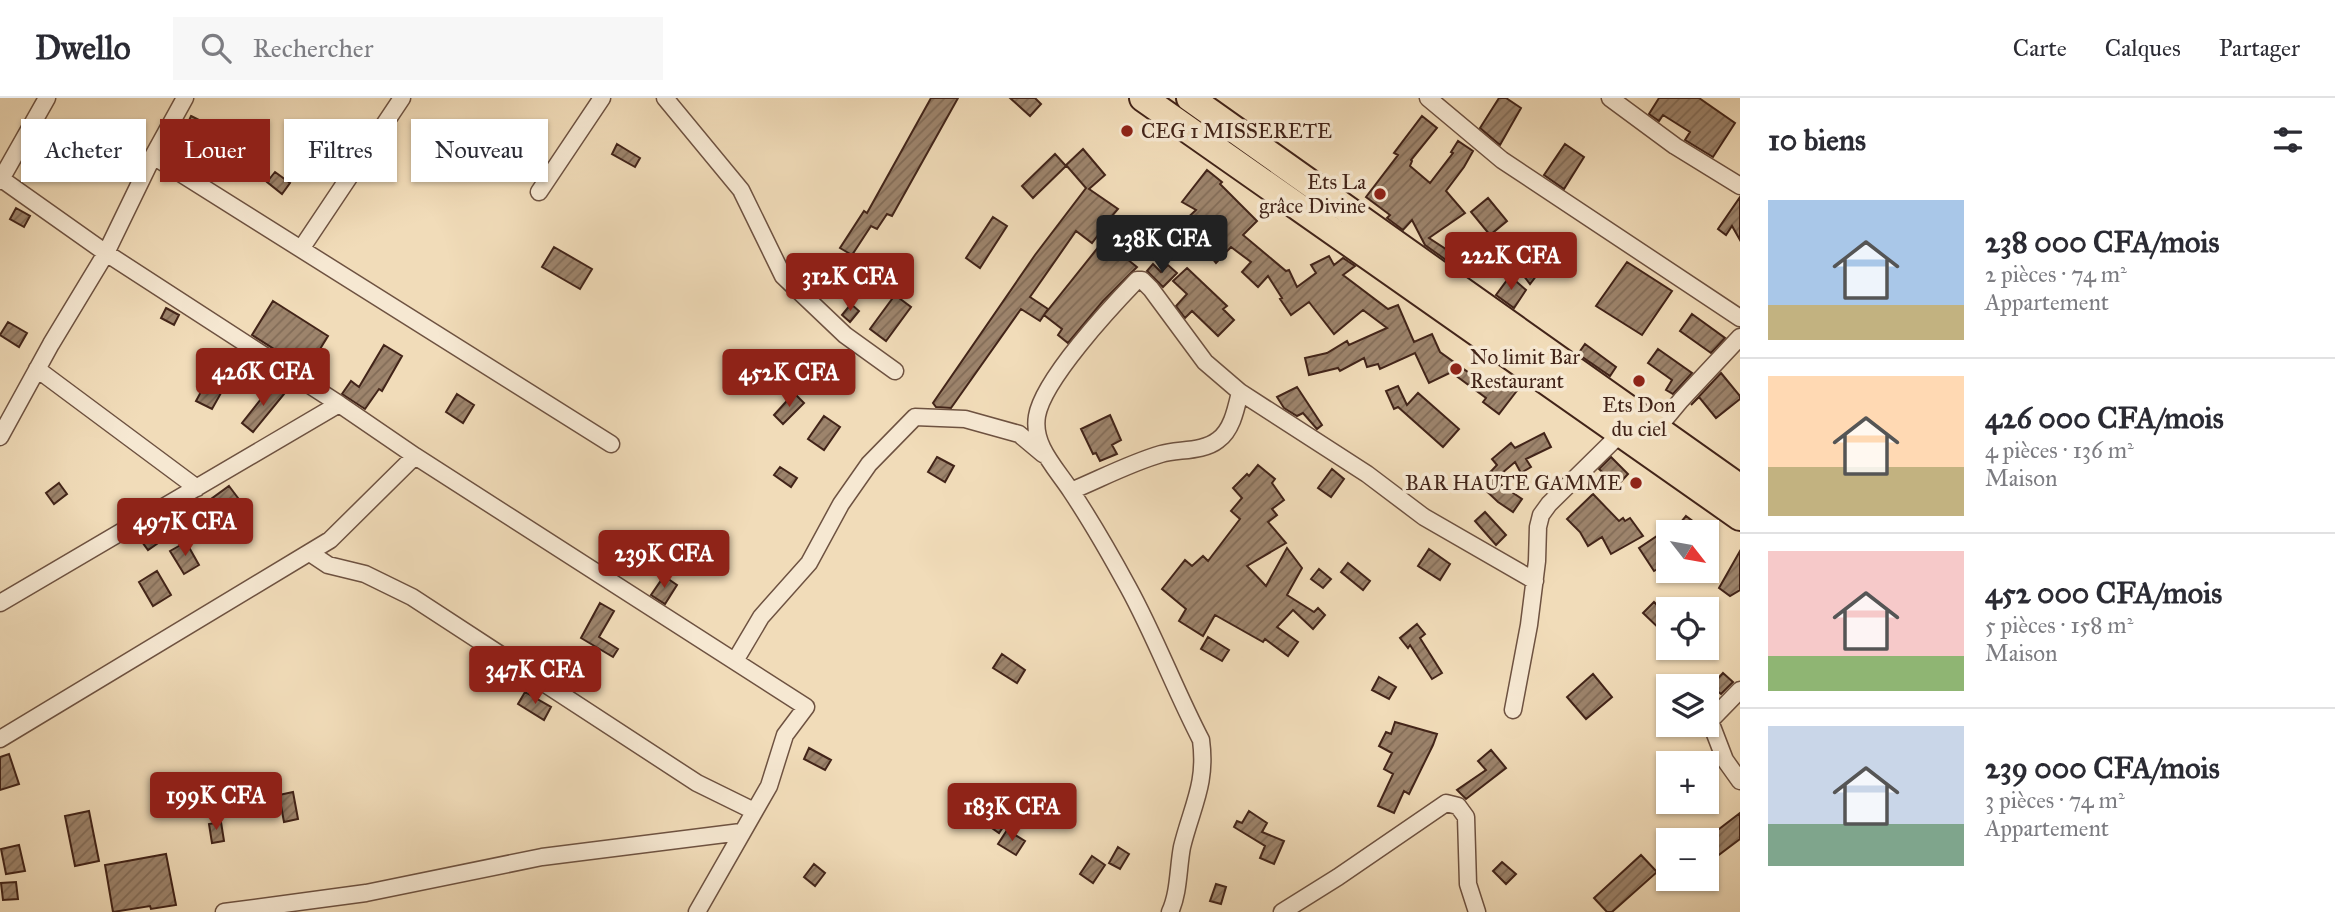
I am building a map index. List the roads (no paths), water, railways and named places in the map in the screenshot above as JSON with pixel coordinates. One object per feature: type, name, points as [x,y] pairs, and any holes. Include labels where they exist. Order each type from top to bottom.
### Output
[{"type":"highway","points":[[1143,98],[1620,438],[1740,517]]},
{"type":"highway","points":[[1203,101],[1740,488]]},
{"type":"street","points":[[47,98],[0,179],[106,253],[340,404],[415,456],[806,707],[785,735],[769,786],[697,912]]},
{"type":"street","points":[[0,437],[106,253],[153,156],[185,98]]},
{"type":"street","points":[[301,249],[402,98]]},
{"type":"street","points":[[539,192],[602,98]]},
{"type":"street","points":[[665,98],[741,190],[783,276],[845,335],[895,371]]},
{"type":"street","points":[[1127,98],[1620,438],[1740,530]]},
{"type":"street","points":[[1428,98],[1502,160],[1740,318]]},
{"type":"street","points":[[1610,98],[1675,146],[1740,186]]},
{"type":"street","points":[[153,156],[611,444]]},
{"type":"street","points":[[1170,912],[1182,847],[1199,793],[1204,763],[1201,740],[1129,587],[1045,455],[1036,418],[1042,397],[1063,366],[1137,280],[1142,280],[1151,289],[1205,362],[1240,392],[1367,474],[1424,517],[1535,581]]},
{"type":"street","points":[[1657,430],[1740,337]]},
{"type":"street","points":[[37,369],[197,488]]},
{"type":"street","points":[[1071,492],[1160,454],[1205,446],[1218,440],[1227,431],[1235,414],[1240,392]]},
{"type":"street","points":[[0,603],[340,404]]},
{"type":"street","points":[[735,661],[761,617],[809,563],[841,504],[869,464],[915,417],[965,419],[1019,434],[1045,455]]},
{"type":"street","points":[[1513,710],[1529,625],[1541,515],[1549,504],[1620,438]]},
{"type":"street","points":[[0,739],[330,540],[415,456]]},
{"type":"street","points":[[310,553],[328,565],[365,573],[412,597],[697,783],[754,811]]},
{"type":"street","points":[[1740,690],[1710,721],[1726,761],[1740,781]]},
{"type":"street","points":[[1282,912],[1446,803],[1458,806],[1466,817],[1468,884],[1477,912]]},
{"type":"street","points":[[224,912],[255,910],[366,892],[542,857],[741,832]]},
{"type":"place","name":"CEG 1 MISSERETE","points":[[1127,131]]},
{"type":"place","name":"Ets La grâce Divine","points":[[1380,194]]},
{"type":"place","name":"No limit Bar Restaurant","points":[[1456,369]]},
{"type":"place","name":"Ets Don du ciel","points":[[1639,381]]},
{"type":"place","name":"BAR HAUTE GAMME","points":[[1636,483]]}]
